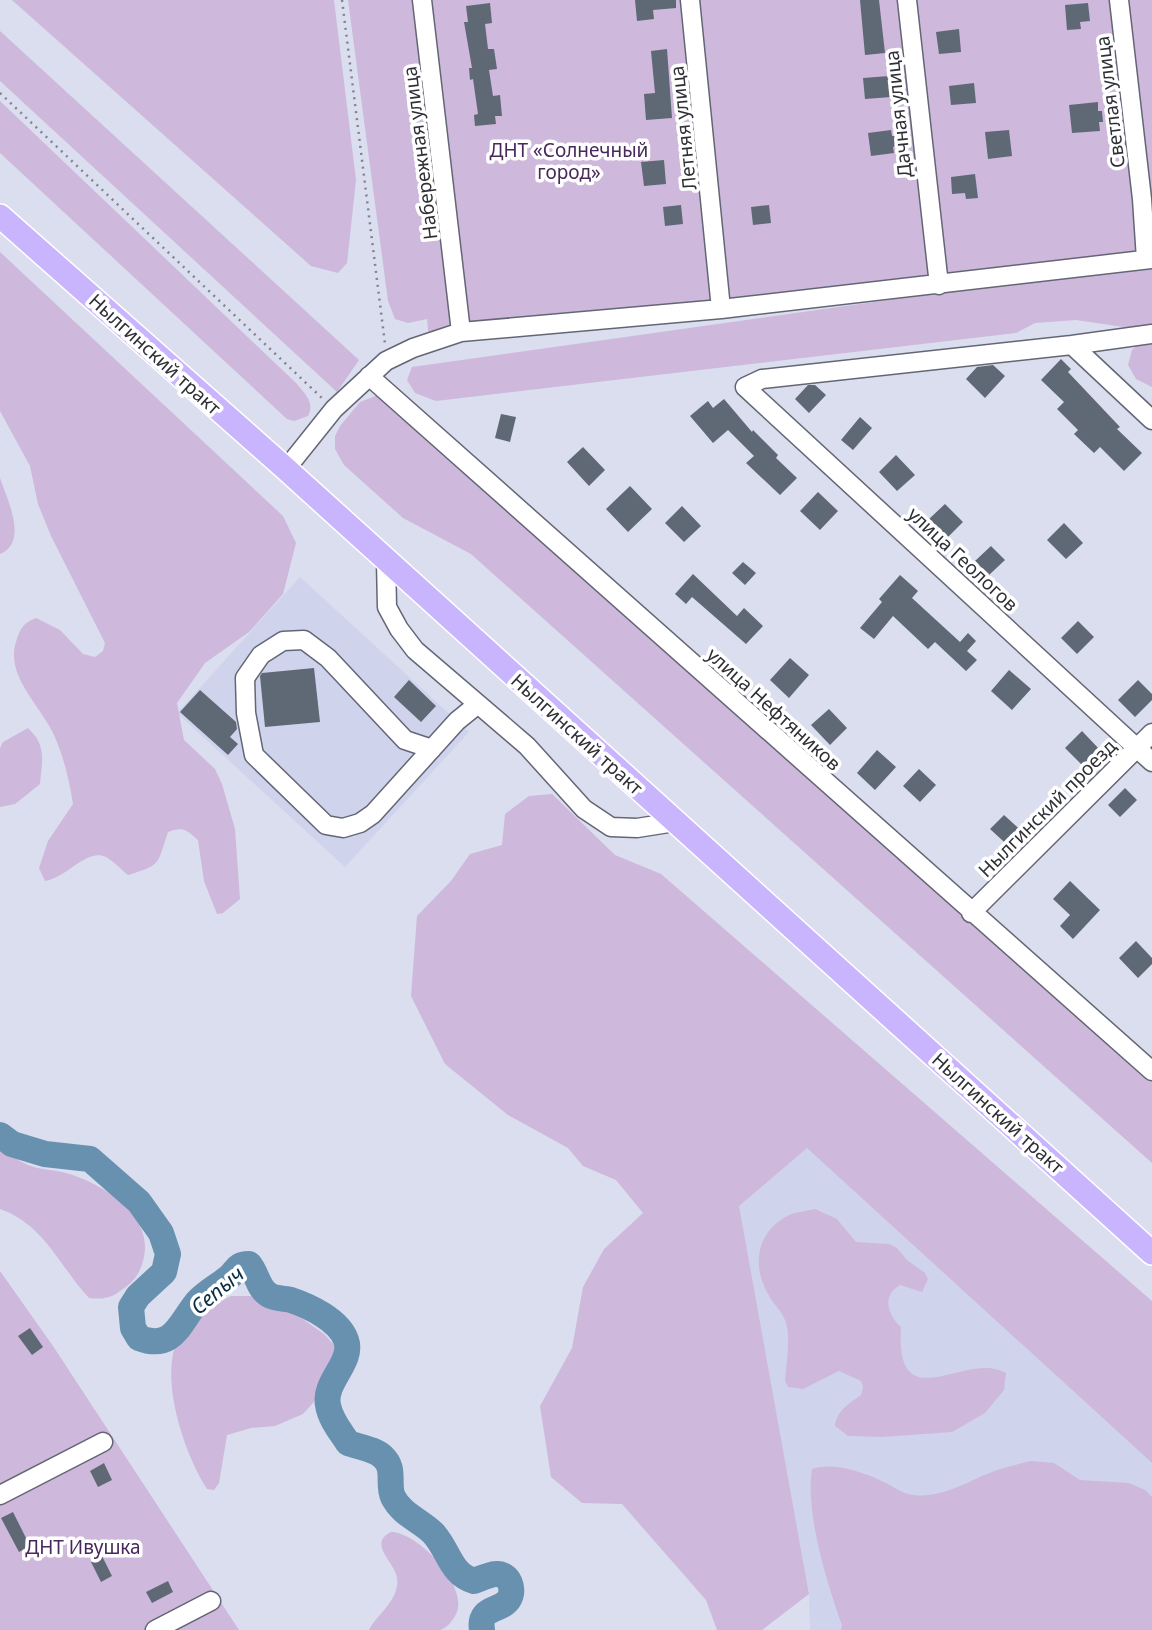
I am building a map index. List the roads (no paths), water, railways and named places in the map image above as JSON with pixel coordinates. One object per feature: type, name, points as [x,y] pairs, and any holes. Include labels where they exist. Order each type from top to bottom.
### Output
[{"type":"main road","name":"Нылгинский тракт","points":[[0,216],[1152,1253]]},
{"type":"street","name":"Набережная улица","points":[[422,0],[461,332]]},
{"type":"street","name":"Летняя улица","points":[[690,0],[722,309]]},
{"type":"street","name":"Дачная улица","points":[[907,0],[939,285]]},
{"type":"street","name":"Светлая улица","points":[[1119,0],[1149,259]]},
{"type":"street","points":[[285,470],[334,409],[386,361],[413,348],[461,332],[722,309],[1149,259]]},
{"type":"street","points":[[1072,345],[1152,334]]},
{"type":"street","points":[[1072,345],[1152,420]]},
{"type":"street","name":"улица Геологов","points":[[1072,345],[762,379],[745,387],[1152,762]]},
{"type":"street","name":"улица Нефтяников","points":[[369,376],[1152,1071]]},
{"type":"street","points":[[386,561],[387,607],[398,629],[415,650],[527,746],[584,809],[611,827],[636,828],[675,822]]},
{"type":"street","points":[[432,749],[405,740],[328,658],[304,640],[283,641],[261,655],[246,678],[246,713],[254,755],[326,825],[343,828],[360,823],[373,814],[432,749],[457,721],[478,704]]},
{"type":"street","name":"Нылгинский проезд","points":[[971,913],[1152,733]]},
{"type":"street","points":[[0,1495],[103,1442]]},
{"type":"street","points":[[155,1630],[211,1601]]},
{"type":"waterway","name":"Сепыч","points":[[0,1135],[12,1144],[45,1154],[90,1159],[139,1202],[161,1233],[168,1254],[164,1272],[138,1296],[131,1307],[133,1328],[139,1338],[151,1341],[168,1338],[201,1298],[244,1264],[249,1264],[262,1289],[269,1295],[306,1306],[337,1326],[346,1340],[347,1348],[343,1364],[330,1388],[328,1405],[339,1430],[348,1443],[383,1457],[389,1466],[393,1497],[406,1513],[433,1533],[460,1573],[474,1581],[501,1574],[510,1582],[509,1599],[483,1617],[482,1630]]},
{"type":"park label","name":"ДНТ «Солнечный город»","points":[[569,161]]},
{"type":"park label","name":"ДНТ Ивушка","points":[[83,1547]]}]
